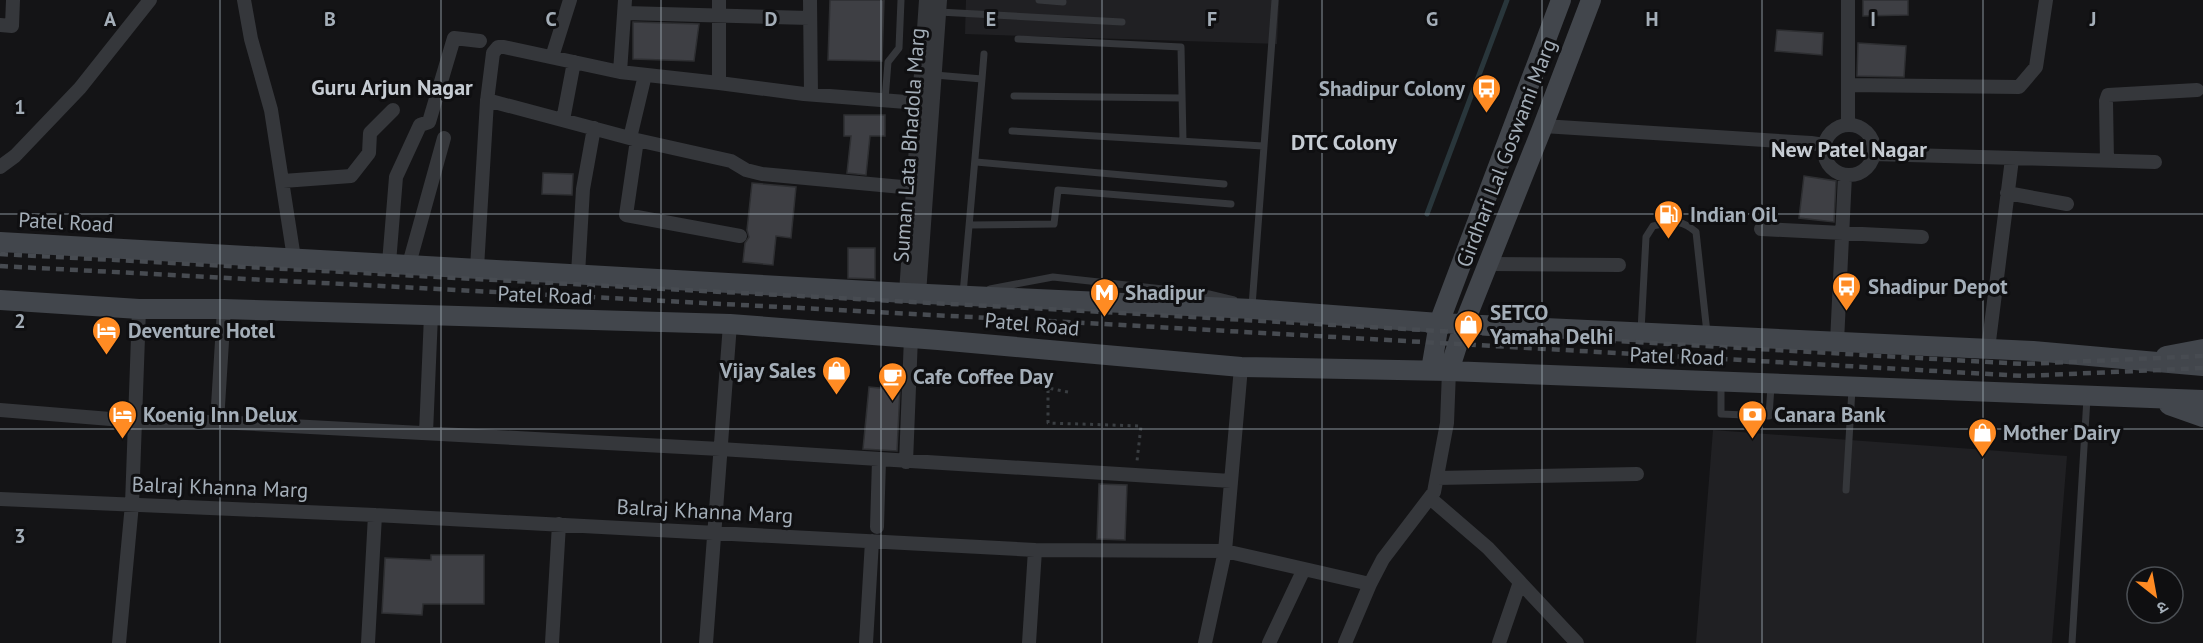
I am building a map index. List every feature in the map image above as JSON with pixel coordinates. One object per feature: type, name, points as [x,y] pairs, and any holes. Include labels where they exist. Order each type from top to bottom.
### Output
[{"type":"main road","name":"Girdhari Lal Goswami Marg","points":[[1440,370],[1439,324],[1561,0]]},
{"type":"main road","name":"Girdhari Lal Goswami Marg","points":[[1440,370],[1464,324],[1544,126],[1591,0]]},
{"type":"main road","name":"Patel Road","points":[[0,242],[913,294],[1252,309],[1439,324],[2033,351],[2203,366]]},
{"type":"main road","name":"Patel Road","points":[[0,300],[140,309],[224,309],[730,324],[911,337],[1240,367],[1440,370],[2203,400]]},
{"type":"main road","points":[[2143,361],[2203,349]]},
{"type":"main road","points":[[2149,398],[2203,417]]},
{"type":"street","points":[[0,25],[12,26],[13,0]]},
{"type":"street","points":[[0,167],[15,156],[80,88],[150,0]]},
{"type":"street","points":[[244,0],[271,110],[294,258]]},
{"type":"street","points":[[552,57],[570,0]]},
{"type":"street","points":[[719,0],[719,83]]},
{"type":"street","points":[[810,0],[811,94]]},
{"type":"street","name":"Suman Lata Bhadola Marg","points":[[913,294],[913,188],[926,0]]},
{"type":"street","points":[[1848,0],[1848,125]]},
{"type":"street","points":[[1848,85],[2019,87],[2036,67],[2046,0]]},
{"type":"street","points":[[620,72],[625,6],[719,15],[810,18]]},
{"type":"street","name":"Suman Lata Bhadola Marg","points":[[913,294],[940,6]]},
{"type":"street","points":[[399,264],[396,177],[420,125],[429,122],[454,38],[480,41]]},
{"type":"street","points":[[477,268],[488,100],[493,52],[498,47],[504,46],[620,72],[811,94],[920,103]]},
{"type":"street","points":[[563,120],[574,62]]},
{"type":"street","points":[[645,75],[634,139],[626,215],[740,236]]},
{"type":"street","points":[[2107,161],[2106,100],[2109,94],[2197,90]]},
{"type":"street","points":[[488,100],[634,139],[731,161],[746,170],[762,174],[913,188]]},
{"type":"street","points":[[283,181],[351,176],[369,153],[370,133],[393,110]]},
{"type":"street","points":[[1848,125],[1862,129],[1867,134],[1871,140],[1873,154],[1866,168],[1859,173],[1845,175],[1830,167],[1824,153],[1824,145],[1833,131],[1848,125]]},
{"type":"street","points":[[1544,126],[1811,142],[1824,145]]},
{"type":"street","points":[[578,274],[583,189],[594,128]]},
{"type":"street","points":[[399,264],[444,138]]},
{"type":"street","points":[[1873,154],[2155,162]]},
{"type":"street","points":[[1988,349],[2012,159]]},
{"type":"street","points":[[1837,342],[1845,175]]},
{"type":"street","points":[[2007,193],[2067,204]]},
{"type":"street","points":[[1761,229],[1922,237]]},
{"type":"street","points":[[1488,264],[1619,265]]},
{"type":"street","points":[[118,643],[132,504],[140,309]]},
{"type":"street","points":[[217,422],[224,309]]},
{"type":"street","points":[[426,433],[431,315]]},
{"type":"street","points":[[706,643],[730,324]]},
{"type":"street","points":[[906,462],[911,337]]},
{"type":"street","points":[[1205,643],[1225,551],[1240,367]]},
{"type":"street","points":[[1346,643],[1370,584],[1383,559],[1430,498],[1437,478],[1447,423],[1440,370]]},
{"type":"street","points":[[0,410],[135,421],[217,422],[720,449],[1231,481]]},
{"type":"street","points":[[877,526],[879,460]]},
{"type":"street","points":[[1437,478],[1637,474]]},
{"type":"street","points":[[1430,498],[1488,548],[1577,643]]},
{"type":"street","name":"Balraj Khanna Marg","points":[[0,499],[559,524],[1035,550],[1225,551],[1370,584]]},
{"type":"street","points":[[368,643],[375,515]]},
{"type":"street","points":[[552,643],[559,524]]},
{"type":"street","points":[[866,643],[872,541]]},
{"type":"street","points":[[1029,643],[1035,550]]},
{"type":"street","points":[[1269,643],[1304,569]]},
{"type":"street","points":[[1499,643],[1520,582]]},
{"type":"lane","points":[[885,100],[888,62],[899,48],[901,0]]},
{"type":"lane","points":[[1039,0],[1063,2]]},
{"type":"lane","points":[[1252,309],[1275,0]]},
{"type":"lane","points":[[940,6],[1122,22]]},
{"type":"lane","points":[[1018,39],[1181,46],[1183,141]]},
{"type":"lane","points":[[963,295],[984,54]]},
{"type":"lane","points":[[935,75],[982,79]]},
{"type":"lane","points":[[1014,96],[1182,98]]},
{"type":"lane","points":[[1012,130],[1263,146]]},
{"type":"lane","points":[[976,162],[1224,184]]},
{"type":"lane","points":[[970,225],[1054,224],[1058,190],[1231,204]]},
{"type":"lane","points":[[1641,333],[1646,237],[1653,226],[1674,221],[1686,223],[1696,232],[1707,336]]},
{"type":"lane","points":[[1721,381],[1721,414],[1769,416],[1772,383]]},
{"type":"lane","points":[[1846,490],[1852,387]]},
{"type":"lane","points":[[2072,643],[2087,396]]},
{"type":"path","points":[[1068,392],[1048,388],[1048,423],[1141,426],[1135,475]]},
{"type":"shaded area","points":[[966,0],[1279,0],[1277,44],[965,34]]},
{"type":"shaded area","points":[[1713,430],[2067,456],[2052,643],[1696,643]]},
{"type":"building","points":[[830,0],[884,0],[882,61],[828,60]]},
{"type":"building","points":[[1863,0],[1908,0],[1908,15],[1863,16]]},
{"type":"building","points":[[633,22],[699,24],[694,61],[633,59]]},
{"type":"building","points":[[1777,30],[1823,33],[1822,55],[1775,51]]},
{"type":"building","points":[[1858,43],[1906,46],[1904,77],[1857,76]]},
{"type":"building","points":[[844,115],[885,115],[885,136],[870,136],[866,175],[847,173],[851,136],[844,136]]},
{"type":"building","points":[[543,173],[573,174],[572,195],[542,194]]},
{"type":"building","points":[[1804,176],[1836,181],[1834,222],[1799,218]]},
{"type":"building","points":[[752,183],[796,187],[791,238],[776,236],[773,265],[743,262],[745,243],[749,237],[747,230]]},
{"type":"building","points":[[848,248],[875,248],[875,279],[848,278]]},
{"type":"building","points":[[869,387],[900,390],[897,451],[863,449]]},
{"type":"building","points":[[1099,484],[1127,485],[1125,540],[1097,539]]},
{"type":"building","points":[[431,555],[484,555],[484,604],[423,604],[422,615],[382,613],[385,558],[431,560]]},
{"type":"waterway","points":[[1427,214],[1507,0]]},
{"type":"railway","points":[[0,254],[1104,312],[2024,364],[2203,356]]},
{"type":"railway","points":[[0,266],[1104,324],[2024,376],[2203,368]]},
{"type":"place","name":"Shadipur Colony","points":[[1486,114]]},
{"type":"place","name":"Indian Oil","points":[[1669,240]]},
{"type":"place","name":"Shadipur Depot","points":[[1847,312]]},
{"type":"place","name":"Shadipur","points":[[1104,318]]},
{"type":"place","name":"SETCO Yamaha Delhi","points":[[1469,350]]},
{"type":"place","name":"Deventure Hotel","points":[[107,356]]},
{"type":"place","name":"Vijay Sales","points":[[837,396]]},
{"type":"place","name":"Cafe Coffee Day","points":[[892,402]]},
{"type":"place","name":"Koenig Inn Delux","points":[[122,440]]},
{"type":"place","name":"Canara Bank","points":[[1753,440]]},
{"type":"place","name":"Mother Dairy","points":[[1982,458]]},
{"type":"district","name":"Guru Arjun Nagar","points":[[392,87]]},
{"type":"district","name":"DTC Colony","points":[[1344,142]]},
{"type":"district","name":"New Patel Nagar","points":[[1849,149]]}]
